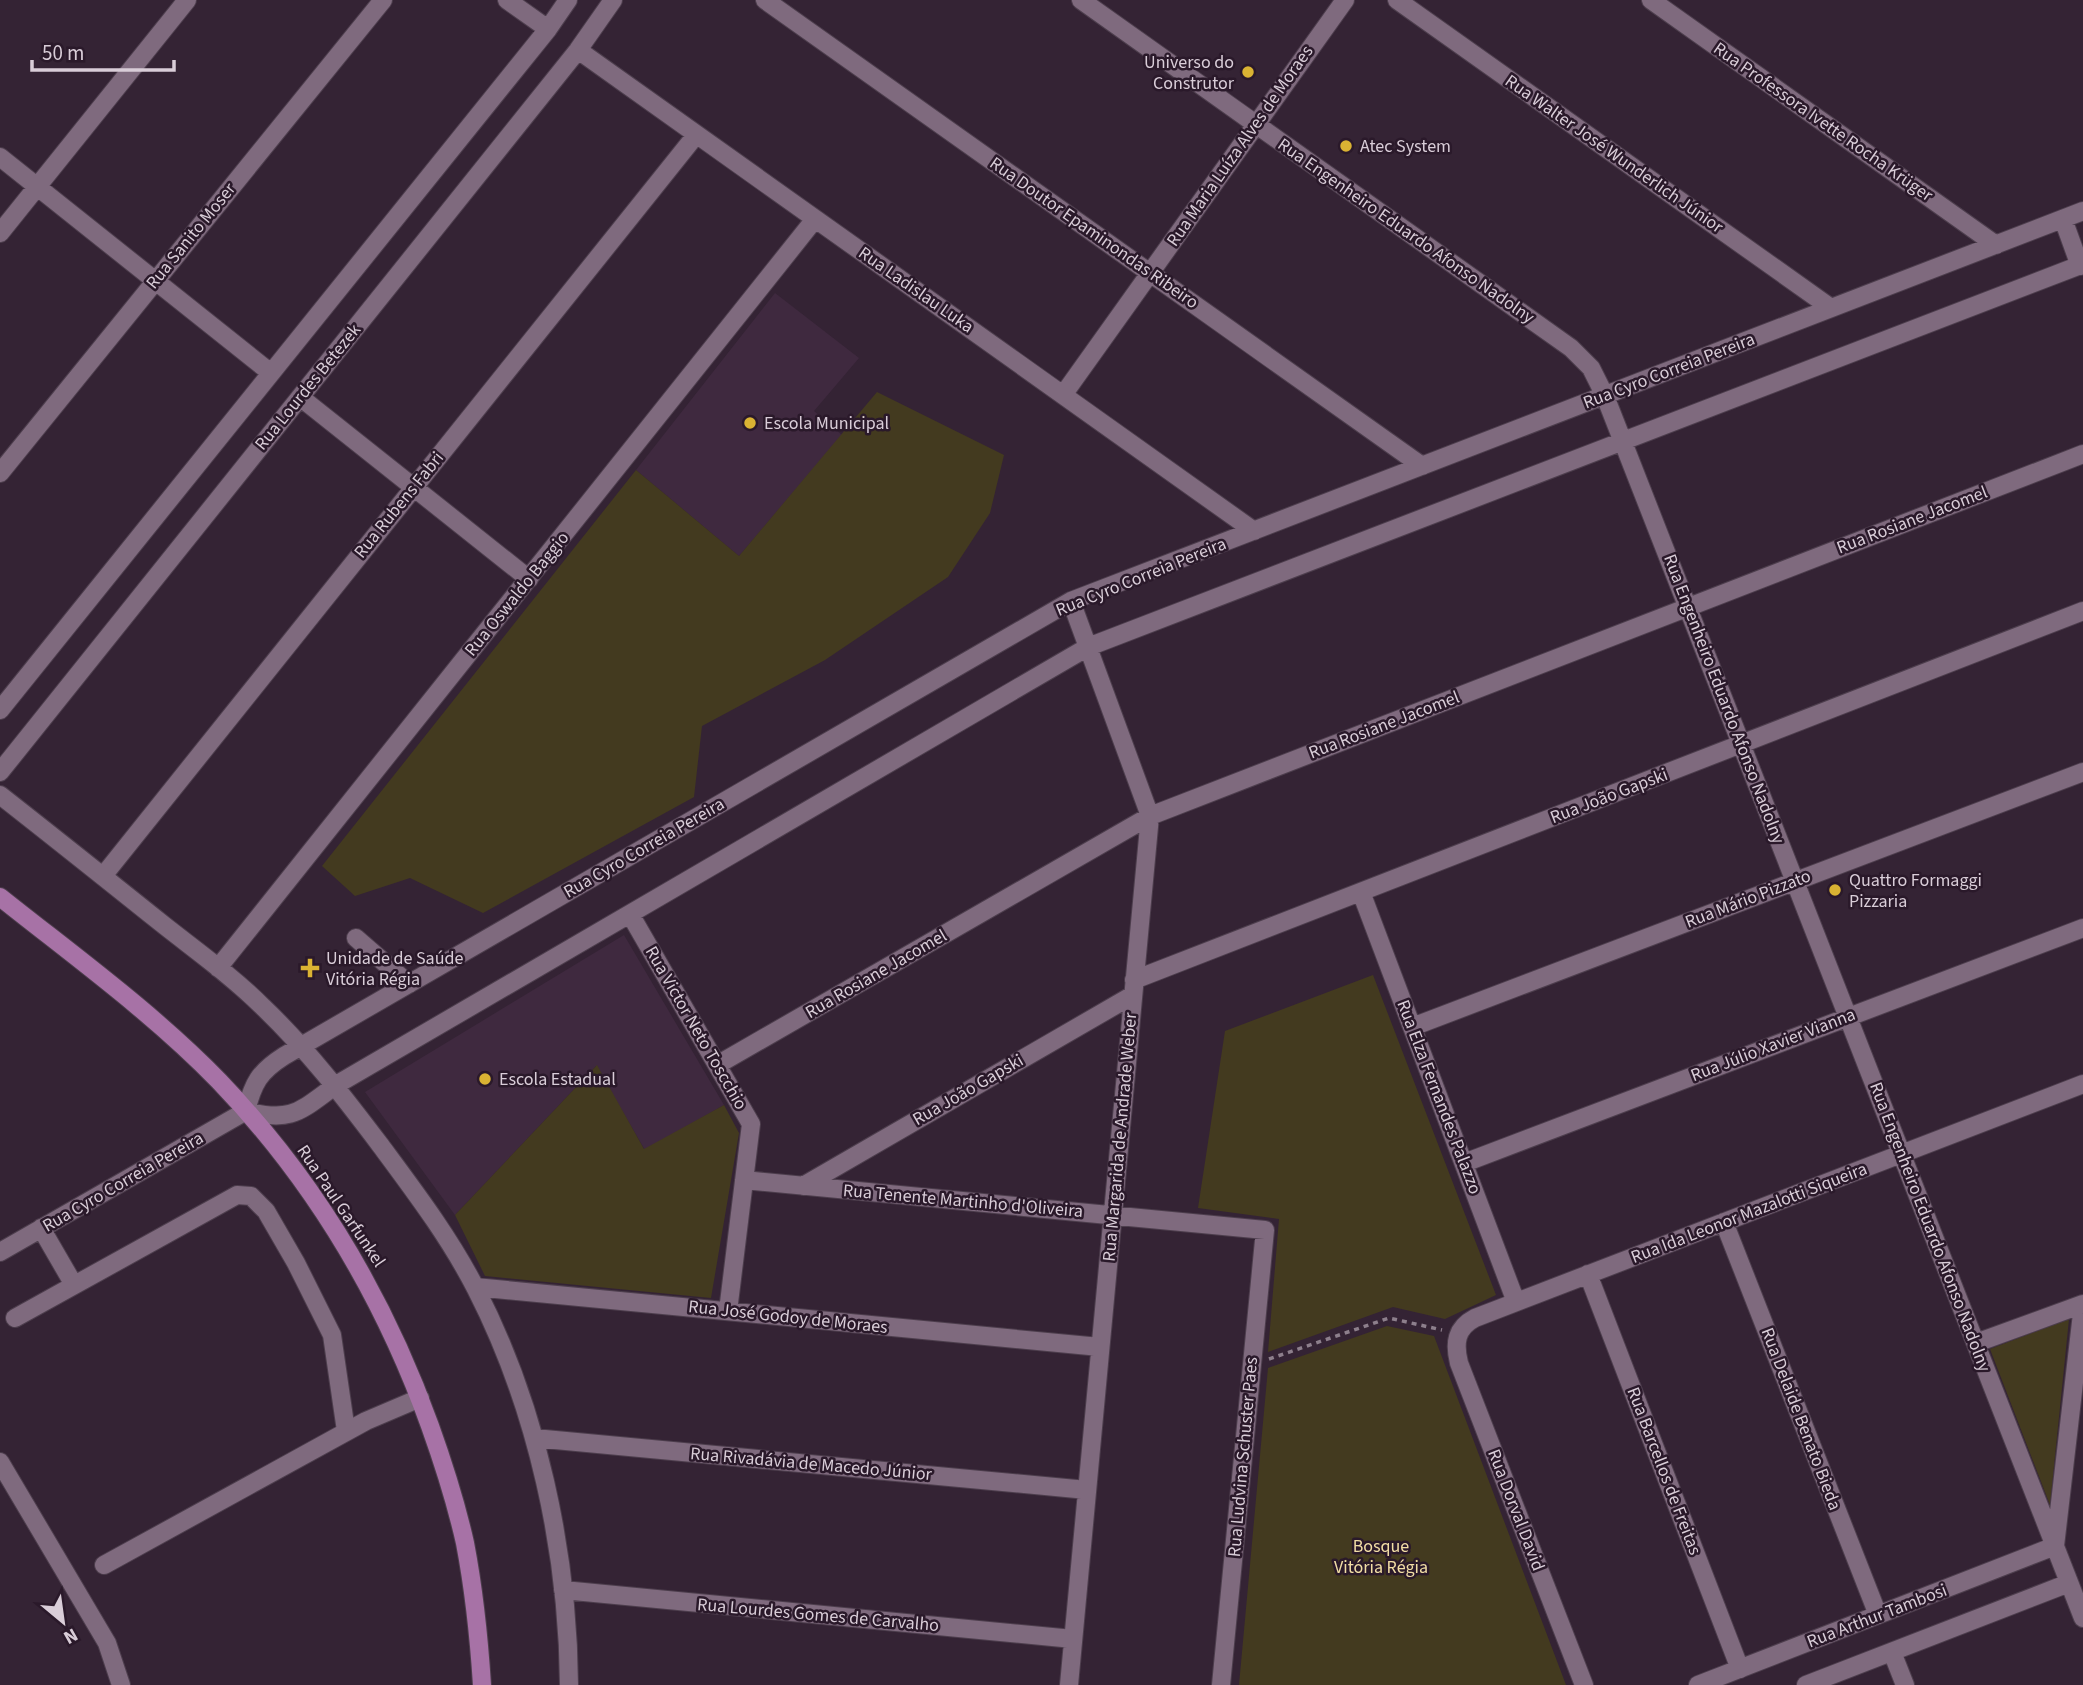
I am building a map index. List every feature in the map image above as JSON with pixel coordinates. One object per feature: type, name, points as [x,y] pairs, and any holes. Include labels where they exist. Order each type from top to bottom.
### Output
[{"type":"main road","name":"Rua Paul Garfunkel","points":[[0,897],[164,1030],[220,1082],[307,1187],[341,1238],[386,1320],[420,1398],[453,1497],[464,1543],[479,1640],[482,1685]]},
{"type":"street","points":[[0,233],[187,0]]},
{"type":"street","name":"Rua Sanito Moser","points":[[0,473],[383,0]]},
{"type":"street","points":[[507,0],[548,29]]},
{"type":"street","points":[[0,710],[548,29],[568,0]]},
{"type":"street","name":"Rua Lourdes Betezek","points":[[0,772],[578,50],[613,0]]},
{"type":"street","name":"Rua Doutor Epaminondas Ribeiro","points":[[765,0],[1422,466]]},
{"type":"street","name":"Rua Engenheiro Eduardo Afonso Nadolny","points":[[1080,0],[1571,348],[1591,368],[1623,441],[2083,1618]]},
{"type":"street","name":"Rua Maria Luíza Alves de Moraes","points":[[1063,395],[1345,0]]},
{"type":"street","name":"Rua Walter José Wunderlich Júnior","points":[[1397,0],[1831,308]]},
{"type":"street","name":"Rua Professora Ivette Rocha Krüger","points":[[1651,0],[1996,245]]},
{"type":"street","name":"Rua Ladislau Luka","points":[[578,50],[1254,531]]},
{"type":"street","name":"Rua Rubens Fabri","points":[[103,876],[696,135]]},
{"type":"street","points":[[0,157],[271,373]]},
{"type":"street","name":"Rua Cyro Correia Pereira","points":[[0,1252],[246,1111],[257,1079],[269,1066],[1071,601],[2083,211]]},
{"type":"street","name":"Rua Oswaldo Baggio","points":[[218,968],[815,219]]},
{"type":"street","points":[[246,1111],[267,1117],[284,1117],[301,1110],[336,1085],[1088,647],[2082,265],[2063,219]]},
{"type":"street","points":[[300,397],[528,579]]},
{"type":"street","name":"Rua Rosiane Jacomel","points":[[717,1065],[1150,816],[2083,454]]},
{"type":"street","name":"Rua Margarida de Andrade Weber","points":[[1069,1685],[1150,816],[1071,601]]},
{"type":"street","name":"Rua João Gapski","points":[[803,1186],[1134,988],[1361,892],[2083,611]]},
{"type":"street","name":"Rua Mário Pizzato","points":[[1412,1027],[2083,772]]},
{"type":"street","points":[[0,794],[261,1005],[336,1085],[429,1213],[475,1287],[505,1354],[534,1438],[546,1488],[563,1590],[569,1685]]},
{"type":"street","name":"Rua Elza Fernandes Palazzo","points":[[1361,892],[1516,1302]]},
{"type":"street","name":"Rua Victor Neto Toscchio","points":[[630,914],[751,1124],[727,1311]]},
{"type":"street","name":"Rua Júlio Xavier Vianna","points":[[1464,1163],[2083,928]]},
{"type":"street","points":[[356,938],[409,984]]},
{"type":"street","name":"Rua Ida Leonor Mazalotti Siqueira","points":[[1458,1333],[1475,1318],[2083,1084]]},
{"type":"street","name":"Rua Tenente Martinho d'Oliveira","points":[[744,1180],[1265,1230]]},
{"type":"street","points":[[15,1318],[237,1195],[251,1196],[266,1211],[332,1335],[346,1432]]},
{"type":"street","name":"Rua Delaide Benato Bieda","points":[[1724,1222],[1878,1615]]},
{"type":"street","points":[[41,1228],[74,1285]]},
{"type":"street","name":"Rua Ludvina Schuster Paes","points":[[1221,1685],[1265,1230]]},
{"type":"street","name":"Rua Barcellos de Freitas","points":[[1588,1274],[1740,1669]]},
{"type":"street","name":"Rua José Godoy de Moraes","points":[[475,1287],[1100,1347]]},
{"type":"street","points":[[1976,1343],[2083,1304],[2055,1546]]},
{"type":"street","name":"Rua Dorval David","points":[[1458,1333],[1459,1363],[1584,1685]]},
{"type":"street","points":[[104,1565],[366,1420],[420,1398]]},
{"type":"street","name":"Rua Rivadávia de Macedo Júnior","points":[[534,1438],[1087,1490]]},
{"type":"street","points":[[0,1462],[107,1643],[121,1685]]},
{"type":"street","name":"Rua Arthur Tambosi","points":[[1698,1685],[2055,1546]]},
{"type":"street","points":[[1806,1685],[2069,1583]]},
{"type":"street","name":"Rua Lourdes Gomes de Carvalho","points":[[563,1590],[1073,1639]]},
{"type":"street","points":[[1892,1651],[1905,1685]]},
{"type":"path","points":[[1252,1365],[1389,1318],[1458,1333]]},
{"type":"shaded area","name":"Escola Municipal","points":[[775,293],[859,358],[814,411],[842,435],[739,556],[636,470]]},
{"type":"shaded area","name":"Escola Estadual","points":[[624,935],[724,1105],[645,1150],[596,1066],[455,1215],[365,1092]]},
{"type":"green space","points":[[877,392],[1004,455],[990,513],[948,577],[825,660],[702,726],[694,797],[483,913],[410,878],[355,896],[322,866],[636,470],[739,556]]},
{"type":"green space","points":[[1373,975],[1496,1295],[1445,1319],[1393,1307],[1268,1352],[1279,1219],[1198,1208],[1225,1031]]},
{"type":"green space","points":[[597,1065],[644,1149],[724,1105],[739,1133],[711,1298],[485,1276],[455,1215]]},
{"type":"green space","points":[[2069,1319],[2050,1505],[1990,1349]]},
{"type":"green space","name":"Bosque Vitória Régia","points":[[1387,1326],[1434,1336],[1566,1685],[1239,1685],[1268,1368]]},
{"type":"place","name":"Universo do Construtor","points":[[1248,72]]},
{"type":"place","name":"Atec System","points":[[1346,146]]},
{"type":"place","name":"Escola Municipal","points":[[750,423]]},
{"type":"place","name":"Quattro Formaggi Pizzaria","points":[[1835,890]]},
{"type":"place","name":"Unidade de Saúde Vitória Régia","points":[[310,968]]},
{"type":"place","name":"Escola Estadual","points":[[485,1079]]}]
